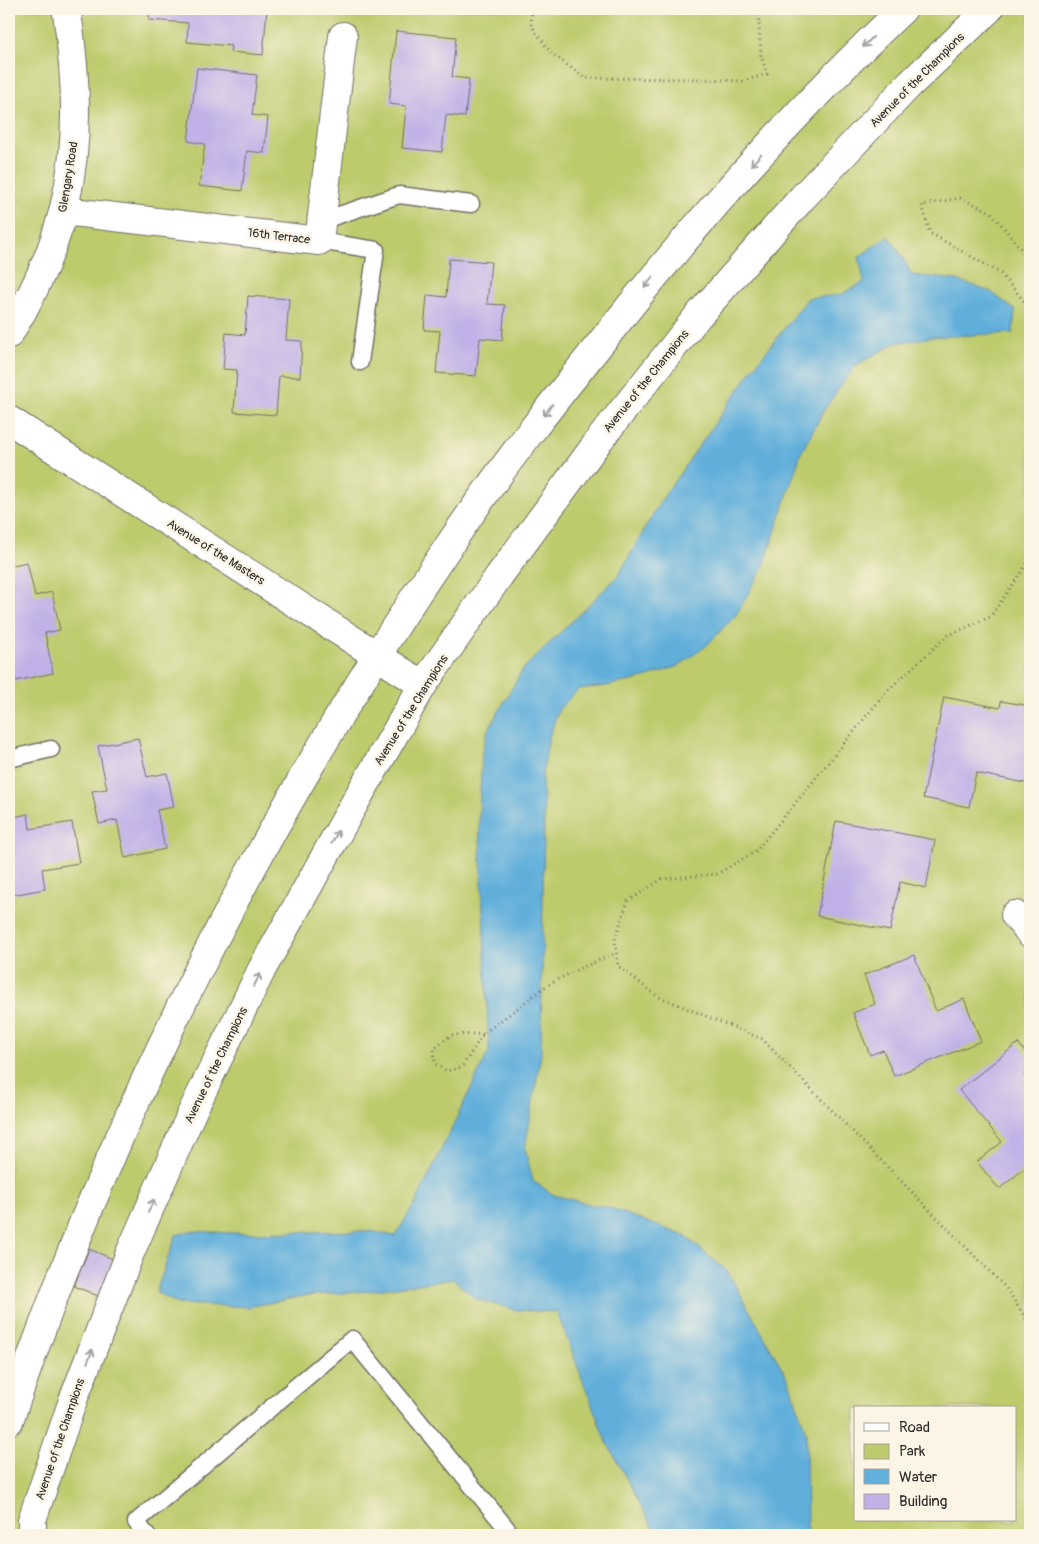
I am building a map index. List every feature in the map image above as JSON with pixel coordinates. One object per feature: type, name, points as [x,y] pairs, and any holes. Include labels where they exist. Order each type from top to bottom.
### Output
[{"type":"street","name":"Glengary Road","points":[[9,334],[39,282],[64,211],[75,143],[76,106],[69,22],[66,9]]},
{"type":"street","points":[[9,1421],[30,1359],[87,1212],[150,1068],[219,927],[315,755],[377,655],[456,535],[557,397],[655,274],[759,157],[867,43],[903,9]]},
{"type":"street","name":"Avenue of the Champions","points":[[32,1535],[32,1520],[73,1400],[130,1253],[193,1110],[262,969],[423,685],[499,576],[600,438],[698,316],[802,198],[910,84],[989,9]]},
{"type":"street","name":"16th Terrace","points":[[64,211],[320,231],[344,36]]},
{"type":"street","name":"Avenue of the Masters","points":[[9,420],[423,685]]},
{"type":"lane","points":[[320,231],[399,195],[471,204]]},
{"type":"lane","points":[[320,231],[376,250],[360,362]]},
{"type":"lane","points":[[9,759],[51,749]]},
{"type":"lane","points":[[147,1535],[136,1522],[352,1339],[508,1530],[502,1535]]},
{"type":"path","points":[[532,9],[531,25],[552,52],[586,78],[743,81],[767,74],[761,55],[758,9]]},
{"type":"path","points":[[1030,260],[991,212],[960,198],[922,205],[930,233],[1000,274],[1030,308]]},
{"type":"path","points":[[1030,560],[990,617],[947,636],[886,691],[756,851],[717,874],[662,879],[628,901],[615,940],[618,966],[657,996],[762,1039],[1006,1288],[1030,1325]]},
{"type":"path","points":[[483,1034],[451,1035],[434,1049],[436,1064],[446,1071],[462,1066],[483,1034],[548,985],[574,971],[616,953]]},
{"type":"green space","points":[[9,9],[1030,9],[1030,1535],[9,1535]]},
{"type":"water","points":[[888,236],[898,249],[912,275],[957,280],[991,292],[1015,310],[1013,333],[933,337],[896,343],[856,365],[824,410],[801,453],[764,566],[736,615],[706,646],[678,666],[645,678],[579,689],[559,709],[549,737],[542,776],[544,818],[541,1054],[525,1149],[533,1181],[554,1195],[593,1205],[605,1206],[685,1236],[728,1272],[789,1381],[806,1432],[807,1535],[657,1535],[605,1439],[557,1312],[516,1310],[476,1299],[453,1279],[369,1291],[304,1296],[248,1307],[178,1304],[156,1292],[176,1235],[190,1231],[233,1233],[369,1231],[395,1236],[416,1202],[489,1051],[479,816],[482,751],[488,730],[523,669],[618,576],[660,502],[754,367],[808,298],[840,295],[864,282],[859,257]]},
{"type":"building","points":[[150,9],[267,9],[263,55],[230,52],[231,46],[187,42],[188,23],[149,20]]},
{"type":"building","points":[[396,31],[456,37],[452,77],[469,79],[465,117],[446,115],[442,152],[402,148],[406,106],[389,104]]},
{"type":"building","points":[[197,68],[257,75],[252,115],[268,117],[264,153],[247,151],[242,191],[199,186],[205,144],[188,141]]},
{"type":"building","points":[[449,259],[491,262],[487,304],[505,305],[502,340],[480,338],[476,376],[436,373],[440,331],[424,330],[427,295],[446,297]]},
{"type":"building","points":[[248,296],[289,299],[286,340],[302,341],[300,377],[279,376],[276,415],[234,412],[237,370],[223,369],[226,333],[245,335]]},
{"type":"building","points":[[27,562],[35,596],[52,592],[60,630],[45,633],[53,673],[11,682],[9,673],[9,566]]},
{"type":"building","points":[[944,697],[1000,708],[1001,701],[1030,706],[1030,784],[976,773],[969,807],[923,798]]},
{"type":"building","points":[[138,738],[147,777],[167,773],[174,807],[157,810],[165,849],[125,858],[117,820],[99,824],[92,791],[107,789],[98,746]]},
{"type":"building","points":[[28,814],[30,829],[72,822],[79,863],[42,869],[45,889],[12,895],[9,880],[9,818]]},
{"type":"building","points":[[836,821],[935,840],[926,888],[900,882],[890,931],[817,916]]},
{"type":"building","points":[[914,955],[936,1011],[964,999],[981,1041],[894,1076],[883,1050],[870,1055],[853,1013],[875,1004],[864,975]]},
{"type":"building","points":[[1018,1043],[1030,1058],[1030,1069],[1024,1074],[1030,1082],[1030,1164],[999,1189],[977,1162],[1002,1142],[959,1090]]},
{"type":"building","points":[[89,1249],[113,1259],[98,1296],[74,1286]]}]
